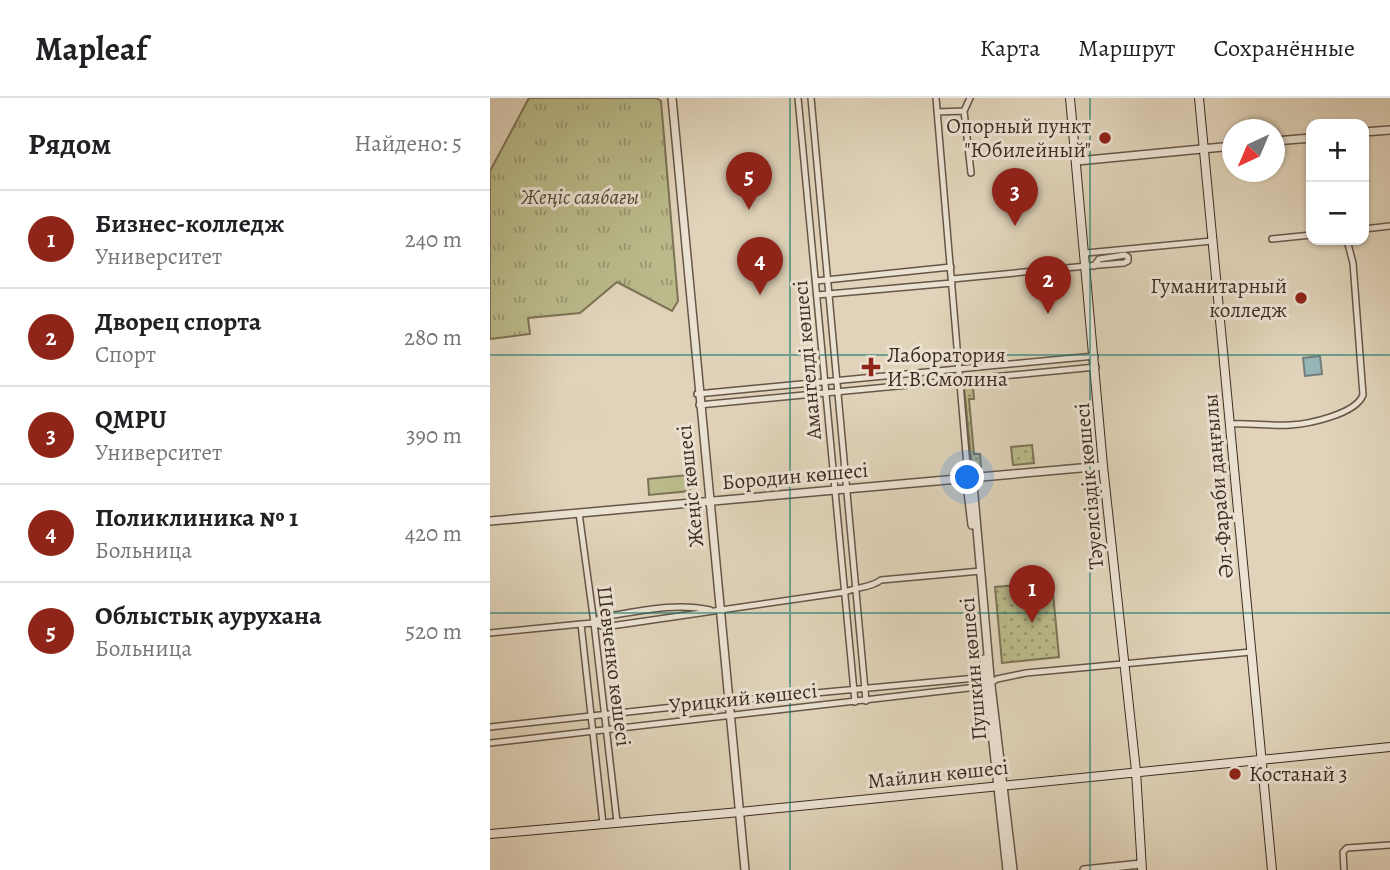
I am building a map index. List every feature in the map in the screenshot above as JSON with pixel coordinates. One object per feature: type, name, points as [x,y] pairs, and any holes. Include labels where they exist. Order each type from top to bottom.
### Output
[{"type":"main road","name":"Тәуелсіздік көшесі","points":[[1070,98],[1086,253],[1091,266],[1103,466],[1136,771],[1141,867]]},
{"type":"main road","name":"Әл-Фараби даңғылы","points":[[1199,98],[1272,870]]},
{"type":"main road","name":"Майлин көшесі","points":[[490,834],[740,812],[1390,747]]},
{"type":"street","name":"Жеңіс көшесі","points":[[672,98],[697,394],[721,608],[745,870]]},
{"type":"street","name":"Амангелді көшесі","points":[[798,98],[855,702]]},
{"type":"street","name":"Амангелді көшесі","points":[[811,98],[866,701]]},
{"type":"street","name":"Пушкин көшесі","points":[[936,98],[958,379],[1000,786],[1013,870]]},
{"type":"street","points":[[970,98],[964,111],[971,173]]},
{"type":"street","points":[[937,112],[964,111]]},
{"type":"street","points":[[1369,132],[1390,130]]},
{"type":"street","points":[[1285,140],[1306,138]]},
{"type":"street","points":[[1077,161],[1222,147]]},
{"type":"street","points":[[1369,228],[1390,226]]},
{"type":"street","points":[[1272,239],[1306,236]]},
{"type":"street","points":[[1086,253],[1212,241]]},
{"type":"street","points":[[1230,424],[1254,422],[1289,425],[1316,421],[1343,411],[1362,400],[1353,263],[1349,245]]},
{"type":"street","points":[[817,295],[952,281],[1091,266],[1124,262],[1128,261],[1128,257],[1125,255],[1099,259],[1091,266]]},
{"type":"street","points":[[816,281],[951,267]]},
{"type":"street","points":[[697,394],[1095,355]]},
{"type":"street","points":[[1027,362],[1028,373]]},
{"type":"street","points":[[699,405],[1096,367]]},
{"type":"street","points":[[909,374],[910,385]]},
{"type":"street","name":"Бородин көшесі","points":[[490,522],[1103,466]]},
{"type":"street","name":"Шевченко көшесі","points":[[579,513],[617,822]]},
{"type":"street","points":[[490,633],[594,623],[604,627],[845,592],[856,587],[875,585],[881,580],[979,571]]},
{"type":"street","points":[[594,623],[601,617],[669,607],[712,610]]},
{"type":"street","name":"Шевченко көшесі","points":[[581,624],[603,824]]},
{"type":"street","name":"Урицкий көшесі","points":[[490,743],[730,714],[866,701],[1026,673],[1251,652]]},
{"type":"street","name":"Урицкий көшесі","points":[[490,727],[865,688],[990,681]]},
{"type":"street","name":"Пушкин көшесі","points":[[1004,817],[1007,870]]},
{"type":"street","points":[[1344,870],[1343,852],[1347,848],[1390,845]]},
{"type":"street","points":[[1084,870],[1141,867]]},
{"type":"green space","name":"Жеңіс саябағы","points":[[529,98],[656,98],[661,101],[678,301],[672,311],[617,282],[580,313],[528,318],[530,334],[490,339],[490,171]]},
{"type":"green space","points":[[973,386],[974,399],[969,399],[974,454],[980,454],[981,467],[972,468],[964,387]]},
{"type":"green space","points":[[1032,445],[1034,463],[1013,465],[1011,447]]},
{"type":"green space","points":[[688,475],[690,491],[649,495],[648,479]]},
{"type":"green space","points":[[1052,582],[1059,657],[1002,663],[995,587]]},
{"type":"water","points":[[1320,356],[1322,374],[1305,376],[1303,358]]},
{"type":"place","name":"Опорный пункт \"Юбилейный\"","points":[[1105,138]]},
{"type":"place","name":"Облыстық аурухана","points":[[749,210]]},
{"type":"place","name":"QMPU","points":[[1015,226]]},
{"type":"place","name":"Поликлиника № 1","points":[[760,295]]},
{"type":"place","name":"Гуманитарный колледж","points":[[1301,298]]},
{"type":"place","name":"Дворец спорта","points":[[1048,314]]},
{"type":"place","name":"Лаборатория И.В.Смолина","points":[[871,367]]},
{"type":"place","name":"Бизнес-колледж","points":[[1032,623]]},
{"type":"place","name":"Костанай 3","points":[[1235,774]]}]
